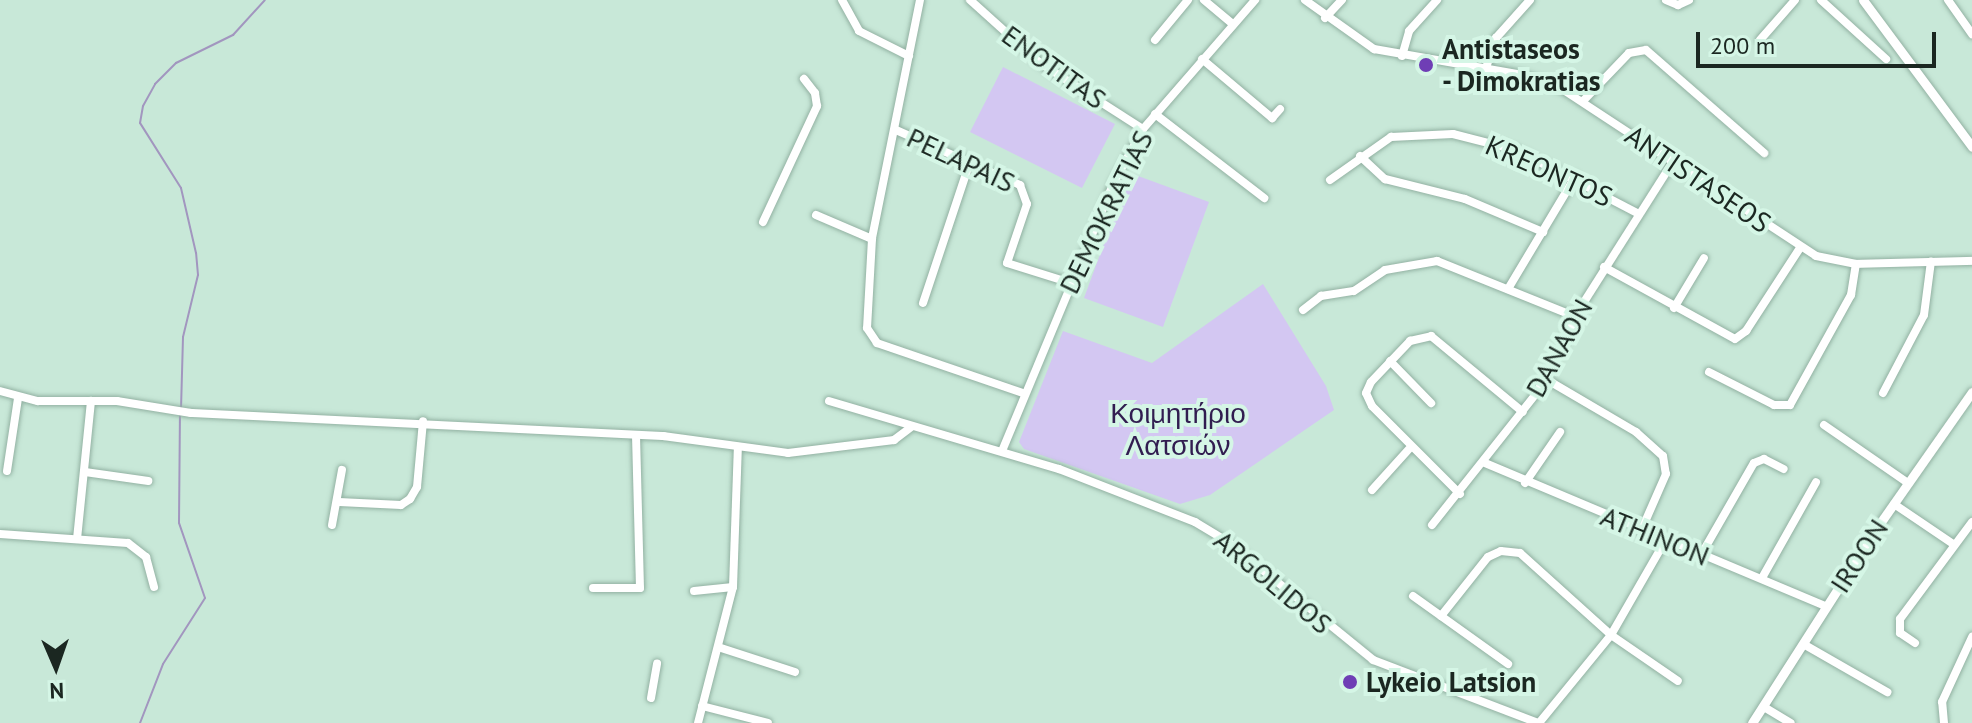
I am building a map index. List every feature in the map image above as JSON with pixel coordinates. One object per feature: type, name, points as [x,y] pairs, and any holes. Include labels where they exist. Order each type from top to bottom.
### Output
[{"type":"street","points":[[842,0],[859,31],[909,56]]},
{"type":"street","points":[[920,0],[872,239],[865,321],[872,340],[1023,393]]},
{"type":"street","name":"ENOTITAS","points":[[970,0],[1040,63],[1143,129]]},
{"type":"street","points":[[1155,40],[1188,0]]},
{"type":"street","points":[[1204,0],[1233,24]]},
{"type":"street","name":"DEMOKRATIAS","points":[[1002,451],[1023,393],[1071,283],[1143,129],[1255,0]]},
{"type":"street","name":"ANTISTASEOS","points":[[1305,0],[1364,46],[1402,56],[1542,80],[1583,101],[1800,248],[1856,264],[1972,261]]},
{"type":"street","points":[[1325,18],[1342,0]]},
{"type":"street","points":[[1402,56],[1409,31],[1437,0]]},
{"type":"street","points":[[1486,68],[1496,38],[1530,0]]},
{"type":"street","points":[[1666,0],[1678,5],[1689,0]]},
{"type":"street","points":[[1760,40],[1795,0]]},
{"type":"street","points":[[1821,0],[1886,59]]},
{"type":"street","points":[[1863,0],[1972,147]]},
{"type":"street","points":[[1948,0],[1972,34]]},
{"type":"street","points":[[1583,101],[1629,53],[1646,50],[1764,153]]},
{"type":"street","points":[[1202,59],[1272,118],[1280,109]]},
{"type":"street","points":[[763,222],[817,106],[817,95],[804,79]]},
{"type":"street","points":[[1155,114],[1264,198]]},
{"type":"street","name":"PELAPAIS","points":[[896,130],[1016,182],[1026,194],[1007,263],[1071,283]]},
{"type":"street","name":"KREONTOS","points":[[1330,180],[1360,156],[1397,135],[1453,134],[1508,147],[1575,177],[1637,213]]},
{"type":"street","points":[[1360,156],[1385,179],[1465,199],[1543,232]]},
{"type":"street","points":[[923,303],[970,162]]},
{"type":"street","name":"DANAON","points":[[1432,525],[1523,412],[1604,267],[1673,162]]},
{"type":"street","points":[[1508,289],[1575,177]]},
{"type":"street","points":[[816,215],[872,239]]},
{"type":"street","points":[[1604,267],[1727,337],[1740,337],[1800,248]]},
{"type":"street","points":[[1674,308],[1704,258]]},
{"type":"street","points":[[1303,310],[1321,296],[1354,291],[1385,270],[1437,261],[1576,317]]},
{"type":"street","points":[[1883,393],[1924,315],[1931,261]]},
{"type":"street","points":[[1709,372],[1774,405],[1790,405],[1851,295],[1856,264]]},
{"type":"street","points":[[1460,494],[1409,449],[1366,393],[1390,361],[1410,341],[1431,336],[1523,412]]},
{"type":"street","points":[[1390,361],[1431,403]]},
{"type":"street","points":[[1544,378],[1636,432],[1663,456],[1666,474],[1641,531]]},
{"type":"street","points":[[0,391],[18,398],[91,401],[173,411],[423,421],[636,436],[806,453],[898,439],[911,427]]},
{"type":"street","name":"IROON","points":[[1752,723],[1805,645],[1826,606],[1972,392]]},
{"type":"street","points":[[7,471],[18,398]]},
{"type":"street","points":[[77,539],[91,401]]},
{"type":"street","name":"ARGOLIDOS","points":[[829,401],[1002,451],[1203,526],[1363,654],[1539,723]]},
{"type":"street","points":[[339,502],[401,505],[410,499],[417,487],[423,421]]},
{"type":"street","points":[[1824,425],[1908,483]]},
{"type":"street","points":[[1525,483],[1560,432]]},
{"type":"street","points":[[593,588],[640,588],[636,436]]},
{"type":"street","points":[[698,723],[733,587],[738,447]]},
{"type":"street","points":[[1372,490],[1409,449]]},
{"type":"street","points":[[1701,555],[1754,463],[1766,459],[1784,469]]},
{"type":"street","name":"ATHINON","points":[[1485,463],[1525,483],[1826,606]]},
{"type":"street","points":[[332,525],[339,502],[342,470]]},
{"type":"street","points":[[85,472],[148,481]]},
{"type":"street","points":[[1762,578],[1816,482]]},
{"type":"street","points":[[1894,504],[1953,544]]},
{"type":"street","points":[[1915,643],[1900,633],[1900,619],[1972,522]]},
{"type":"street","points":[[0,534],[136,546],[146,557],[154,587]]},
{"type":"street","points":[[1539,723],[1611,635],[1665,541]]},
{"type":"street","points":[[1441,616],[1482,563],[1496,552],[1520,553],[1611,635],[1678,681]]},
{"type":"street","points":[[694,591],[733,587]]},
{"type":"street","points":[[1413,596],[1508,664]]},
{"type":"street","points":[[1944,723],[1942,702],[1972,637]]},
{"type":"street","points":[[1805,645],[1887,692]]},
{"type":"street","points":[[718,647],[795,672]]},
{"type":"street","points":[[651,698],[657,664]]},
{"type":"street","points":[[702,706],[768,723]]},
{"type":"street","points":[[1764,707],[1791,723]]},
{"type":"green space","points":[[1003,67],[1115,124],[1082,188],[970,132]]},
{"type":"green space","points":[[1130,173],[1209,202],[1163,327],[1084,298]]},
{"type":"green space","name":"Κοιμητήριο Λατσιών","points":[[1263,284],[1326,386],[1334,410],[1210,495],[1180,504],[1024,449],[1019,442],[1063,331],[1152,363]]},
{"type":"waterway","points":[[181,409],[183,337],[198,275],[196,253],[181,188],[140,123],[143,106],[155,84],[176,63],[233,35],[265,0]]},
{"type":"waterway","points":[[140,723],[163,664],[205,598],[179,523],[180,416]]},
{"type":"place","name":"Antistaseos - Dimokratias","points":[[1426,65]]},
{"type":"place","name":"Lykeio Latsion","points":[[1350,682]]}]
